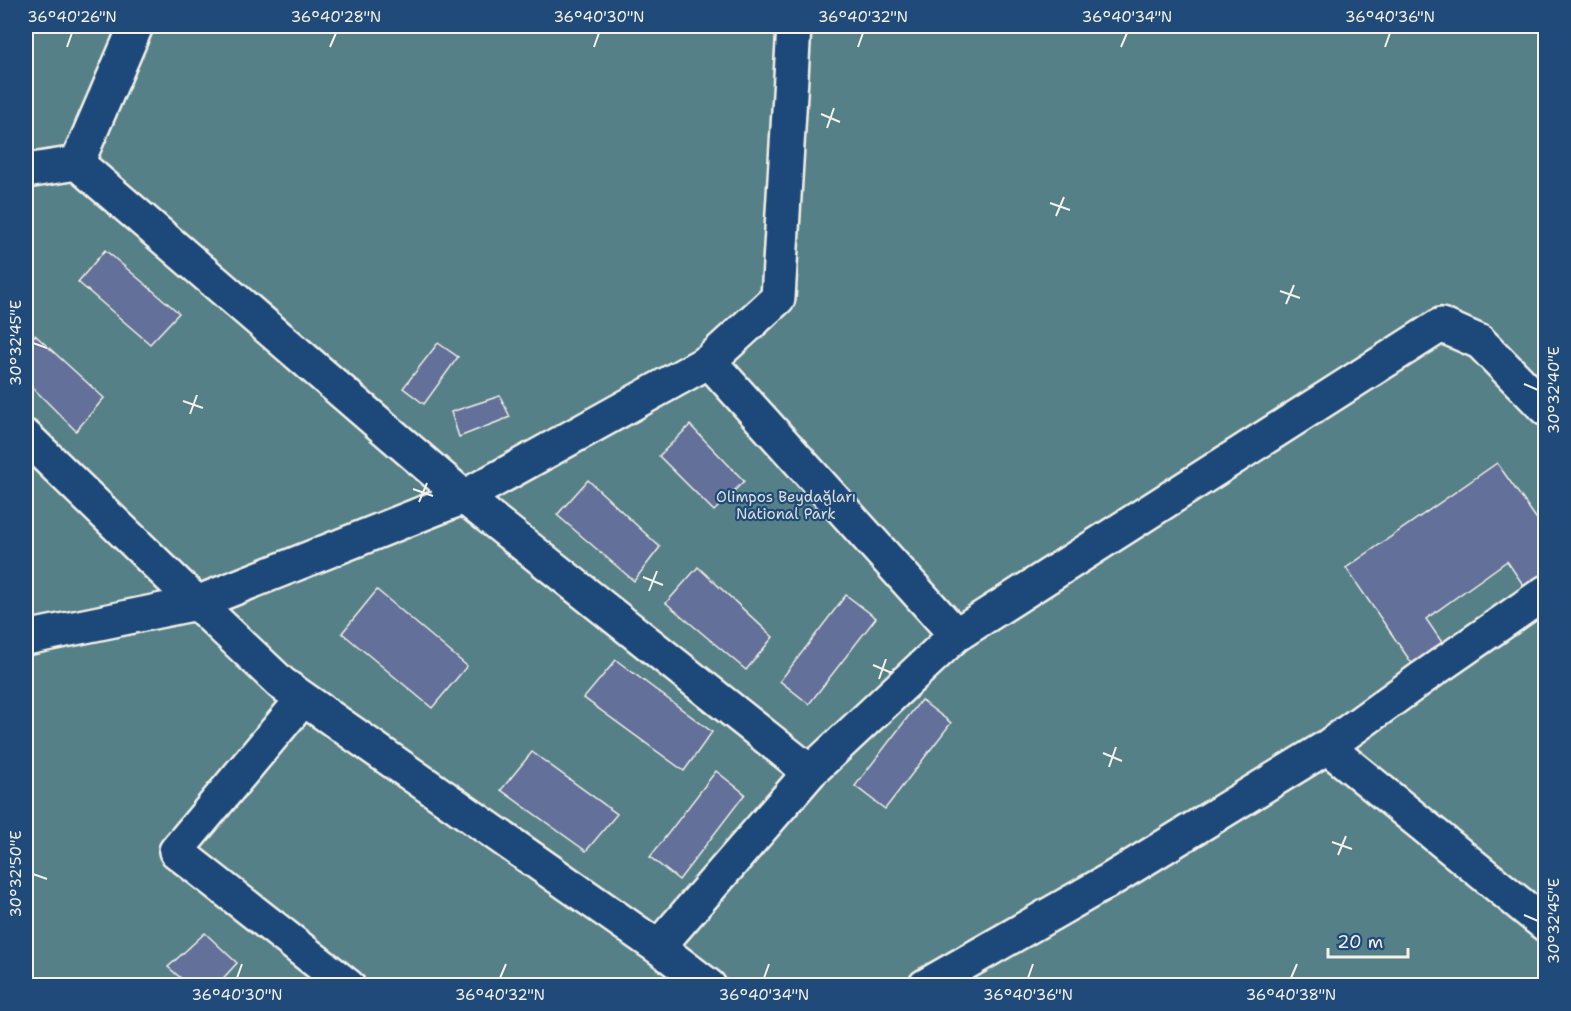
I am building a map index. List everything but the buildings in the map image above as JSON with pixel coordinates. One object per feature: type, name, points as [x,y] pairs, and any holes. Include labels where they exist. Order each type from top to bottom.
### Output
[{"type":"street","points":[[77,163],[136,26]]},
{"type":"street","points":[[26,638],[197,603],[464,497],[709,361],[778,298],[794,26]]},
{"type":"street","points":[[26,171],[77,163],[464,497],[810,772]]},
{"type":"street","points":[[658,947],[810,772],[956,634],[1384,363],[1440,325],[1480,342],[1545,409]]},
{"type":"street","points":[[709,361],[956,634]]},
{"type":"street","points":[[28,443],[281,683],[658,947],[709,986]]},
{"type":"street","points":[[925,986],[1110,880],[1327,747],[1545,592]]},
{"type":"street","points":[[303,699],[176,851],[348,986]]},
{"type":"street","points":[[1327,747],[1545,925]]},
{"type":"green space","name":"Olimpos Beydağları National Park","points":[[26,26],[1545,26],[1545,985],[26,985]]}]
